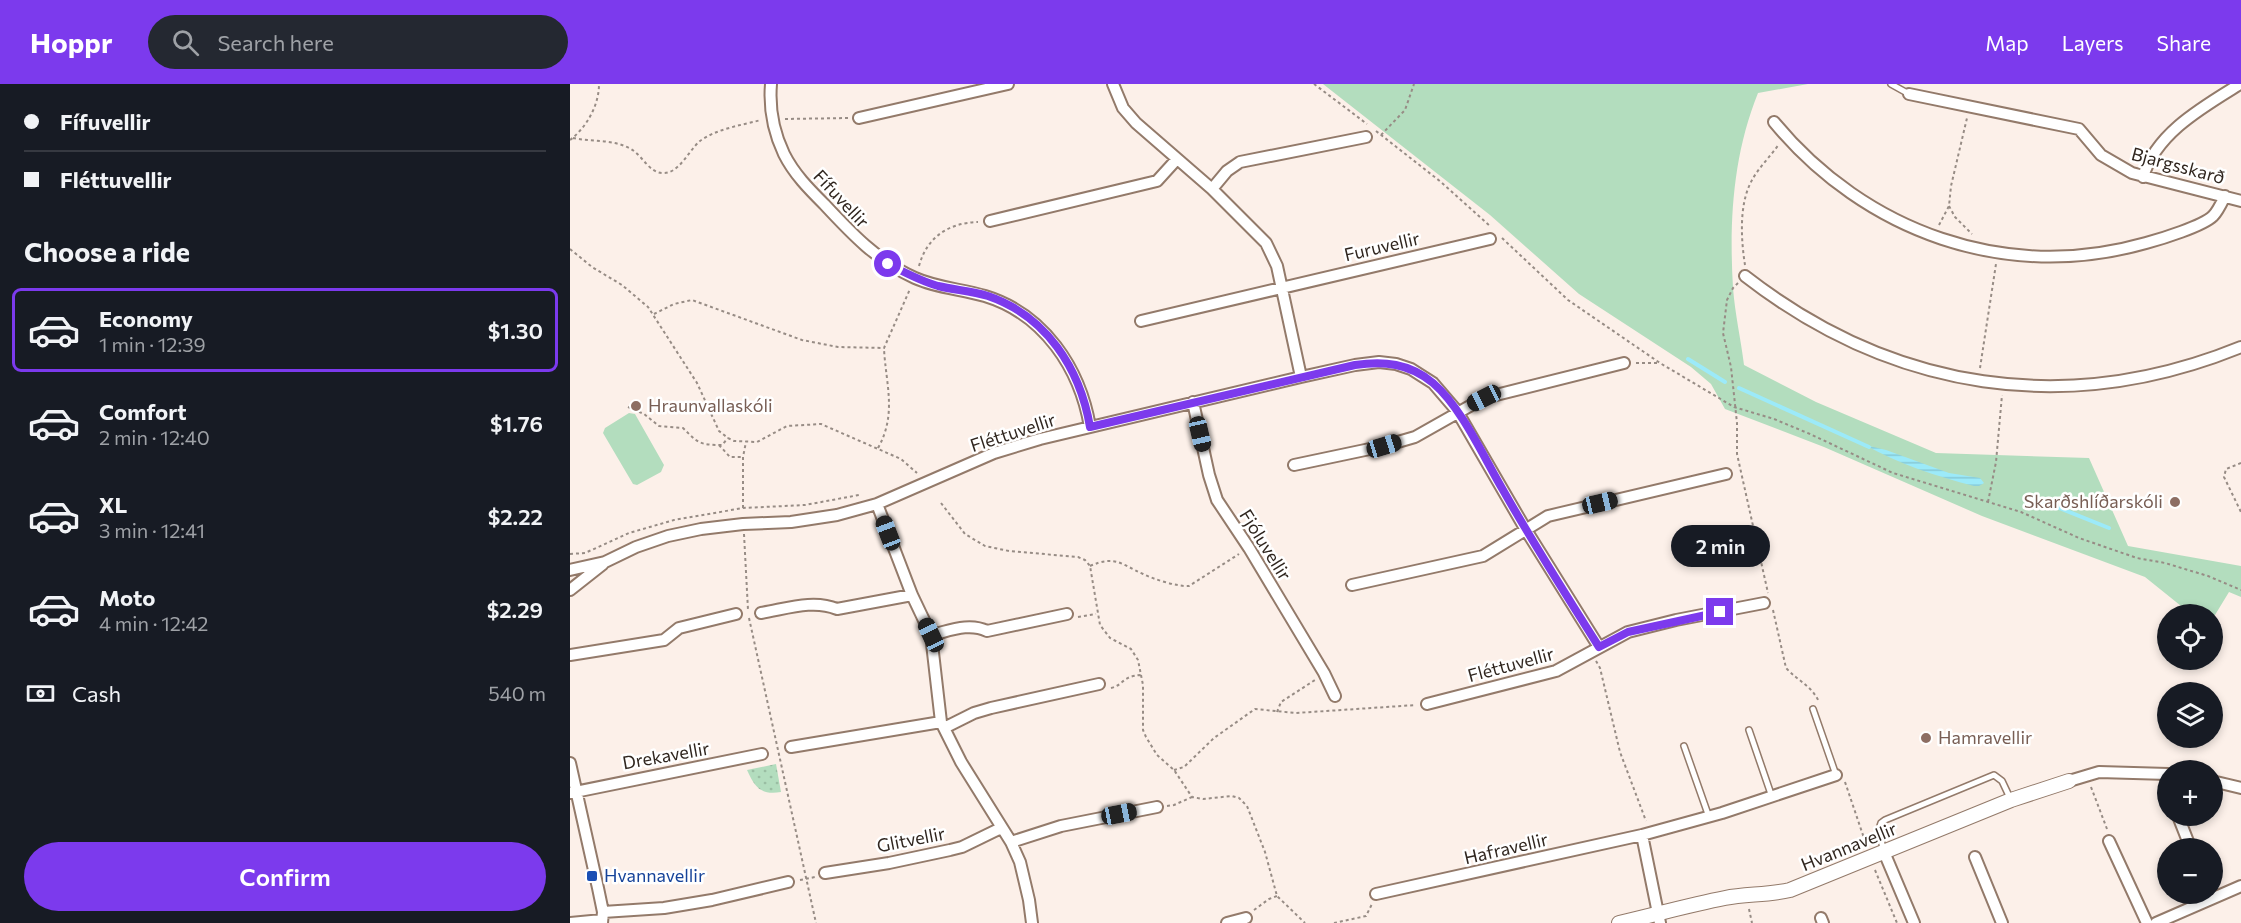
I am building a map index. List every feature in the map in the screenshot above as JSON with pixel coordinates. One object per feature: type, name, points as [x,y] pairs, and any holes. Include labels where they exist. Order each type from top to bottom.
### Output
[{"type":"street","name":"Fífuvellir","points":[[771,84],[773,119],[779,143],[797,176],[861,244],[888,264],[915,278],[939,286],[987,296],[1010,306],[1048,335],[1070,365],[1080,386],[1090,427]]},
{"type":"street","points":[[859,118],[1008,84]]},
{"type":"street","points":[[1113,84],[1123,108],[1136,123],[1212,189],[1266,243],[1277,266],[1301,377]]},
{"type":"street","points":[[2143,177],[2153,153],[2167,136],[2240,84]]},
{"type":"street","name":"Bjargsskarð","points":[[1909,94],[2079,129],[2093,147],[2110,162],[2143,177],[2241,201]]},
{"type":"street","points":[[1774,122],[1817,167],[1852,195],[1891,218],[1932,236],[1980,249],[2018,255],[2058,256],[2118,250],[2157,240],[2213,217],[2225,196]]},
{"type":"street","points":[[1212,189],[1227,171],[1240,162],[1366,137]]},
{"type":"street","points":[[990,221],[1157,181],[1177,159]]},
{"type":"street","name":"Furuvellir","points":[[1141,321],[1495,235]]},
{"type":"street","points":[[1745,276],[1796,313],[1852,343],[1911,366],[1973,380],[2003,384],[2064,386],[2123,381],[2182,368],[2241,347]]},
{"type":"street","name":"Fléttuvellir","points":[[570,570],[605,562],[668,536],[701,529],[791,522],[837,515],[877,504],[994,453],[1193,402],[1355,365],[1379,362],[1411,369],[1433,383],[1457,411],[1595,650]]},
{"type":"street","points":[[1294,465],[1415,437],[1438,426],[1457,411],[1484,398],[1624,363]]},
{"type":"street","name":"Fjóluvellir","points":[[1193,402],[1216,500],[1249,548],[1324,673],[1335,696]]},
{"type":"street","points":[[1352,585],[1483,556],[1548,516],[1726,474]]},
{"type":"street","points":[[877,504],[912,595],[931,635],[942,725],[961,762],[1011,842],[1026,883],[1032,923]]},
{"type":"street","name":"Fléttuvellir","points":[[570,590],[605,562]]},
{"type":"street","points":[[761,613],[814,604],[825,604],[837,609],[912,595]]},
{"type":"street","name":"Fléttuvellir","points":[[1427,704],[1556,671],[1628,632],[1764,603]]},
{"type":"street","points":[[570,655],[664,640],[680,628],[736,614]]},
{"type":"street","points":[[931,635],[968,626],[979,627],[987,631],[1067,614]]},
{"type":"street","points":[[791,747],[830,739],[850,739],[942,725],[991,708],[1100,684]]},
{"type":"street","name":"Drekavellir","points":[[573,792],[762,754]]},
{"type":"street","points":[[570,763],[573,792],[602,918]]},
{"type":"street","name":"Hvannavellir","points":[[1619,923],[1659,919],[1723,899],[1790,890],[1870,858],[1882,847],[2011,800],[2099,772],[2157,773]]},
{"type":"street","name":"Hafravellir","points":[[1376,894],[1646,834],[1709,817],[1839,775]]},
{"type":"street","points":[[2223,784],[2241,788]]},
{"type":"street","points":[[1011,842],[1061,826],[1157,807]]},
{"type":"street","name":"Glitvellir","points":[[825,873],[889,863],[956,848],[1001,828]]},
{"type":"street","points":[[1646,834],[1659,919]]},
{"type":"street","points":[[2109,841],[2147,923]]},
{"type":"street","points":[[1882,847],[1914,923]]},
{"type":"street","points":[[1975,857],[2002,923]]},
{"type":"street","points":[[570,923],[712,900],[788,882]]},
{"type":"street","points":[[2223,892],[2241,886]]},
{"type":"street","points":[[2156,923],[2195,904]]},
{"type":"street","points":[[1227,923],[1246,918]]},
{"type":"lane","points":[[1891,84],[1909,94]]},
{"type":"lane","points":[[1813,709],[1839,775]]},
{"type":"lane","points":[[1749,730],[1772,797]]},
{"type":"lane","points":[[1684,746],[1709,817]]},
{"type":"lane","points":[[1882,847],[1879,829],[1885,820],[1994,775],[2002,781],[2011,800]]},
{"type":"path","points":[[572,139],[594,109],[599,84]]},
{"type":"path","points":[[1314,84],[1442,182],[1495,235],[1568,300],[1660,363],[1734,407],[1774,419],[1893,473],[2021,512],[2107,548],[2208,576],[2241,590]]},
{"type":"path","points":[[1381,135],[1405,110],[1414,84]]},
{"type":"path","points":[[1932,236],[1949,206],[1970,107]]},
{"type":"path","points":[[572,139],[621,144],[636,152],[653,170],[669,173],[703,139],[734,127],[773,119],[859,118]]},
{"type":"path","points":[[1785,136],[1752,180],[1747,192],[1743,222],[1745,276],[1733,288],[1727,300],[1723,333],[1731,367],[1737,454],[1786,668],[1810,687],[1822,709]]},
{"type":"path","points":[[1949,206],[1955,217],[1979,242],[1980,249]]},
{"type":"path","points":[[878,448],[890,406],[884,348],[921,260],[932,240],[943,230],[955,224],[990,221]]},
{"type":"path","points":[[570,249],[592,267],[622,285],[654,314],[697,383],[719,431],[728,438],[734,441],[757,442],[788,426],[820,424],[901,459],[916,475],[926,472]]},
{"type":"path","points":[[1982,357],[1994,277]]},
{"type":"path","points":[[654,314],[674,304],[692,300],[802,340],[855,349],[884,348]]},
{"type":"path","points":[[1624,363],[1660,363]]},
{"type":"path","points":[[1988,502],[1996,462],[2003,384]]},
{"type":"path","points":[[628,407],[644,414],[659,426],[683,428],[695,441],[722,445],[728,438]]},
{"type":"path","points":[[743,508],[743,457],[746,442]]},
{"type":"path","points":[[719,445],[730,457],[743,457]]},
{"type":"path","points":[[2241,463],[2226,469],[2224,477],[2241,513]]},
{"type":"path","points":[[570,554],[585,553],[629,533],[674,520],[743,508],[805,505],[866,494]]},
{"type":"path","points":[[941,503],[965,534],[985,546],[1010,551],[1078,557],[1085,560],[1090,566],[1097,613],[1104,633],[1118,644],[1131,649],[1135,654],[1141,675],[1144,699],[1143,730],[1146,737],[1157,755],[1174,770],[1192,797]]},
{"type":"path","points":[[744,534],[748,613],[816,923]]},
{"type":"path","points":[[1090,566],[1111,560],[1123,563],[1142,574],[1180,586],[1189,586],[1249,548]]},
{"type":"path","points":[[1067,614],[1079,618],[1097,613]]},
{"type":"path","points":[[1595,650],[1620,752],[1646,834]]},
{"type":"path","points":[[1277,712],[1281,702],[1324,673]]},
{"type":"path","points":[[1100,684],[1111,688],[1116,687],[1125,678],[1141,675]]},
{"type":"path","points":[[1174,770],[1184,767],[1214,738],[1255,709],[1277,712],[1317,712],[1427,704]]},
{"type":"path","points":[[762,754],[791,747]]},
{"type":"path","points":[[1839,775],[1866,844],[1882,847]]},
{"type":"path","points":[[2100,786],[2090,788],[2108,830],[2109,841]]},
{"type":"path","points":[[1157,807],[1174,806],[1192,797],[1203,799],[1232,795],[1239,798],[1247,806],[1265,852],[1277,896],[1305,923]]},
{"type":"path","points":[[1870,858],[1897,923]]},
{"type":"path","points":[[788,882],[825,873]]},
{"type":"path","points":[[1334,923],[1366,916],[1376,894]]},
{"type":"path","points":[[1246,918],[1258,906],[1277,896]]},
{"type":"green space","points":[[1323,84],[1808,84],[1758,93],[1743,140],[1735,189],[1732,263],[1734,298],[1744,365],[1816,402],[1936,453],[2089,458],[2128,546],[2241,566],[2241,597],[2229,592],[2222,604],[2179,604],[2145,577],[1982,516],[1824,447],[1725,409],[1711,384],[1691,367],[1579,294],[1490,215]]},
{"type":"green space","points":[[629,413],[635,414],[664,465],[661,472],[637,485],[633,484],[603,433],[605,428]]},
{"type":"green space","points":[[776,764],[781,792],[768,792],[756,786],[747,770]]},
{"type":"water","points":[[1865,445],[1886,450],[1949,473],[1980,478],[1984,483],[1974,486],[1932,474],[1904,464]]},
{"type":"waterway","points":[[1688,359],[1725,382]]},
{"type":"waterway","points":[[1739,388],[1869,447]]},
{"type":"waterway","points":[[2032,497],[2109,528]]},
{"type":"place","name":"Hraunvallaskóli","points":[[636,406]]},
{"type":"place","name":"Skarðshlíðarskóli","points":[[2175,502]]},
{"type":"place","name":"Hamravellir","points":[[1926,738]]},
{"type":"place","name":"Hvannavellir","points":[[592,876]]},
{"type":"route","points":[[888,264],[915,278],[939,286],[987,296],[1010,306],[1048,335],[1070,365],[1080,386],[1090,427],[1355,365],[1379,362],[1411,369],[1433,383],[1457,411],[1526,530],[1599,647],[1628,632],[1720,612]]}]
